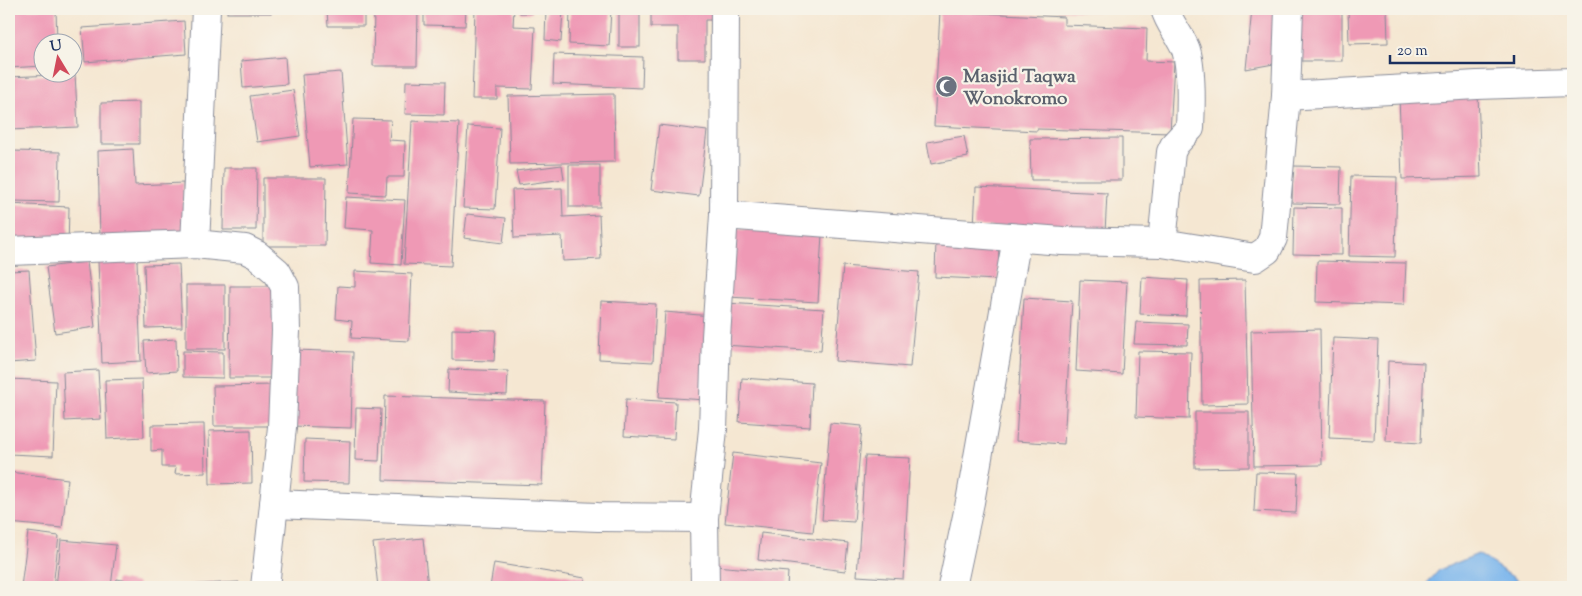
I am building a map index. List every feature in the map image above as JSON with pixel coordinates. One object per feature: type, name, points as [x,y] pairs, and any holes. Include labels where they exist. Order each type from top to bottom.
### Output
[{"type":"street","points":[[195,244],[206,9]]},
{"type":"street","points":[[705,587],[704,518],[713,429],[716,337],[724,216],[724,9]]},
{"type":"street","points":[[1162,243],[1171,152],[1175,144],[1190,128],[1191,111],[1188,60],[1185,48],[1170,24],[1165,9]]},
{"type":"street","points":[[724,216],[1062,241],[1162,243],[1255,258],[1266,250],[1274,238],[1286,96],[1289,9]]},
{"type":"street","points":[[1286,96],[1477,85],[1573,82]]},
{"type":"street","points":[[952,587],[970,502],[1017,238]]},
{"type":"street","points":[[9,251],[195,244],[246,249],[257,255],[277,272],[285,287],[286,331],[282,427],[265,587]]},
{"type":"street","points":[[274,504],[598,517],[704,518]]},
{"type":"water","points":[[1478,554],[1522,583],[1550,587],[1424,587],[1439,570]]},
{"type":"building","points":[[9,9],[56,9],[57,32],[32,32],[32,67],[9,68]]},
{"type":"building","points":[[227,9],[271,9],[271,13],[227,13]]},
{"type":"building","points":[[327,9],[364,9],[364,26],[328,26]]},
{"type":"building","points":[[374,9],[418,9],[417,66],[373,66]]},
{"type":"building","points":[[424,9],[466,9],[465,26],[424,25]]},
{"type":"building","points":[[475,9],[514,9],[513,26],[535,27],[532,89],[497,88],[497,99],[472,99]]},
{"type":"building","points":[[520,9],[532,9],[532,13],[520,13]]},
{"type":"building","points":[[546,9],[563,9],[561,42],[545,40]]},
{"type":"building","points":[[570,9],[611,9],[609,46],[569,44]]},
{"type":"building","points":[[619,9],[640,9],[640,47],[619,47]]},
{"type":"building","points":[[651,9],[719,9],[719,20],[705,20],[705,59],[678,59],[678,27],[651,27]]},
{"type":"building","points":[[1097,9],[1097,12],[1058,10]]},
{"type":"building","points":[[1252,9],[1280,9],[1279,63],[1246,69]]},
{"type":"building","points":[[1300,9],[1342,9],[1342,61],[1300,61]]},
{"type":"building","points":[[1348,9],[1387,9],[1388,43],[1349,44]]},
{"type":"building","points":[[940,11],[1064,17],[1064,25],[1147,28],[1146,61],[1174,62],[1170,133],[1037,129],[1037,131],[934,126]]},
{"type":"building","points":[[184,21],[186,54],[85,62],[82,28]]},
{"type":"building","points":[[554,54],[643,57],[642,88],[553,84]]},
{"type":"building","points":[[285,57],[287,84],[243,88],[241,61]]},
{"type":"building","points":[[341,72],[348,164],[310,167],[302,75]]},
{"type":"building","points":[[32,76],[32,82],[75,82],[78,127],[9,130],[9,77]]},
{"type":"building","points":[[406,81],[445,82],[444,115],[405,114]]},
{"type":"building","points":[[293,90],[300,136],[257,142],[250,96]]},
{"type":"building","points":[[1478,93],[1481,177],[1402,179],[1399,96]]},
{"type":"building","points":[[614,94],[615,162],[510,164],[508,96]]},
{"type":"building","points":[[139,102],[139,144],[101,144],[101,103]]},
{"type":"building","points":[[353,119],[391,120],[389,140],[405,141],[404,177],[387,177],[386,195],[349,193]]},
{"type":"building","points":[[412,121],[459,123],[451,266],[404,264]]},
{"type":"building","points":[[659,125],[707,131],[699,196],[651,190]]},
{"type":"building","points":[[468,126],[500,128],[495,209],[463,208]]},
{"type":"building","points":[[964,136],[968,157],[931,164],[927,142]]},
{"type":"building","points":[[1122,138],[1122,180],[1031,180],[1030,139]]},
{"type":"building","points":[[133,149],[135,185],[183,183],[185,238],[100,241],[98,151]]},
{"type":"building","points":[[11,151],[60,152],[59,202],[11,201]]},
{"type":"building","points":[[562,165],[564,179],[519,185],[516,171]]},
{"type":"building","points":[[569,165],[600,165],[600,207],[569,207]]},
{"type":"building","points":[[1293,166],[1341,167],[1340,204],[1292,203]]},
{"type":"building","points":[[224,168],[257,168],[256,230],[223,230]]},
{"type":"building","points":[[1351,176],[1397,177],[1395,257],[1349,256]]},
{"type":"building","points":[[263,178],[326,178],[325,246],[263,246]]},
{"type":"building","points":[[976,187],[1107,193],[1105,233],[974,226]]},
{"type":"building","points":[[562,188],[563,217],[599,215],[601,259],[563,261],[562,236],[514,238],[512,190]]},
{"type":"building","points":[[346,197],[405,200],[401,265],[371,263],[373,230],[344,228]]},
{"type":"building","points":[[9,204],[69,207],[68,250],[9,247]]},
{"type":"building","points":[[1294,207],[1342,208],[1342,255],[1293,254]]},
{"type":"building","points":[[467,214],[506,218],[503,243],[464,238]]},
{"type":"building","points":[[732,229],[822,234],[818,302],[728,297]]},
{"type":"building","points":[[936,240],[999,243],[998,280],[935,277]]},
{"type":"building","points":[[137,260],[141,361],[102,363],[98,261]]},
{"type":"building","points":[[1317,261],[1406,263],[1404,305],[1316,302]]},
{"type":"building","points":[[87,262],[95,327],[55,333],[46,267]]},
{"type":"building","points":[[179,264],[182,327],[146,328],[144,265]]},
{"type":"building","points":[[843,266],[919,272],[910,367],[835,361]]},
{"type":"building","points":[[29,270],[36,361],[9,363],[9,271]]},
{"type":"building","points":[[355,271],[412,274],[409,341],[351,338],[352,321],[336,319],[338,286],[355,287]]},
{"type":"building","points":[[1142,277],[1188,280],[1186,316],[1140,314]]},
{"type":"building","points":[[1080,280],[1127,282],[1122,374],[1076,371]]},
{"type":"building","points":[[1245,280],[1248,404],[1202,405],[1200,281]]},
{"type":"building","points":[[186,285],[225,285],[225,349],[186,349]]},
{"type":"building","points":[[230,286],[275,286],[274,378],[229,378]]},
{"type":"building","points":[[1024,298],[1072,301],[1064,444],[1016,441]]},
{"type":"building","points":[[601,301],[656,304],[653,362],[599,359]]},
{"type":"building","points":[[726,303],[824,309],[821,351],[723,345]]},
{"type":"building","points":[[665,312],[711,316],[706,400],[659,397]]},
{"type":"building","points":[[1136,322],[1188,324],[1187,345],[1134,344]]},
{"type":"building","points":[[452,329],[496,330],[494,361],[452,360]]},
{"type":"building","points":[[1320,329],[1322,465],[1254,466],[1251,331]]},
{"type":"building","points":[[1333,338],[1378,340],[1374,440],[1329,438]]},
{"type":"building","points":[[176,339],[177,371],[146,373],[144,341]]},
{"type":"building","points":[[295,350],[353,352],[351,428],[292,426]]},
{"type":"building","points":[[183,351],[223,352],[223,378],[183,377]]},
{"type":"building","points":[[1138,351],[1191,352],[1189,419],[1136,417]]},
{"type":"building","points":[[1388,361],[1424,363],[1421,443],[1386,441]]},
{"type":"building","points":[[449,369],[508,371],[507,395],[448,392]]},
{"type":"building","points":[[98,370],[101,419],[65,421],[63,372]]},
{"type":"building","points":[[742,378],[812,383],[810,427],[739,422]]},
{"type":"building","points":[[9,379],[56,381],[53,456],[9,454]]},
{"type":"building","points":[[142,379],[144,437],[107,439],[105,380]]},
{"type":"building","points":[[278,385],[278,426],[214,426],[213,386]]},
{"type":"building","points":[[385,396],[545,401],[542,485],[383,480]]},
{"type":"building","points":[[626,399],[676,402],[674,439],[624,436]]},
{"type":"building","points":[[356,408],[381,409],[379,461],[355,460]]},
{"type":"building","points":[[1195,412],[1249,412],[1249,467],[1195,468]]},
{"type":"building","points":[[830,423],[862,426],[854,522],[822,520]]},
{"type":"building","points":[[204,424],[205,473],[175,474],[176,467],[162,467],[162,450],[151,451],[151,425]]},
{"type":"building","points":[[251,430],[252,483],[210,484],[209,431]]},
{"type":"building","points":[[305,439],[350,441],[349,483],[304,482]]},
{"type":"building","points":[[733,453],[821,463],[813,532],[725,523]]},
{"type":"building","points":[[865,456],[910,458],[903,579],[857,576]]},
{"type":"building","points":[[9,472],[68,479],[62,528],[9,523]]},
{"type":"building","points":[[1256,472],[1298,473],[1296,513],[1254,511]]},
{"type":"building","points":[[28,532],[59,536],[53,587],[21,587]]},
{"type":"building","points":[[761,533],[848,543],[845,571],[758,560]]},
{"type":"building","points":[[423,538],[428,587],[378,587],[373,543]]},
{"type":"building","points":[[61,540],[116,545],[111,587],[56,587]]},
{"type":"building","points":[[494,563],[585,578],[584,587],[490,587]]},
{"type":"building","points":[[714,566],[788,572],[787,587],[712,587]]},
{"type":"building","points":[[117,579],[138,583],[137,587],[115,587]]},
{"type":"building","points":[[239,582],[239,587],[186,587],[186,585]]},
{"type":"building","points":[[822,585],[834,586],[834,587],[821,587]]},
{"type":"place","name":"Masjid Taqwa Wonokromo","points":[[947,86]]}]
